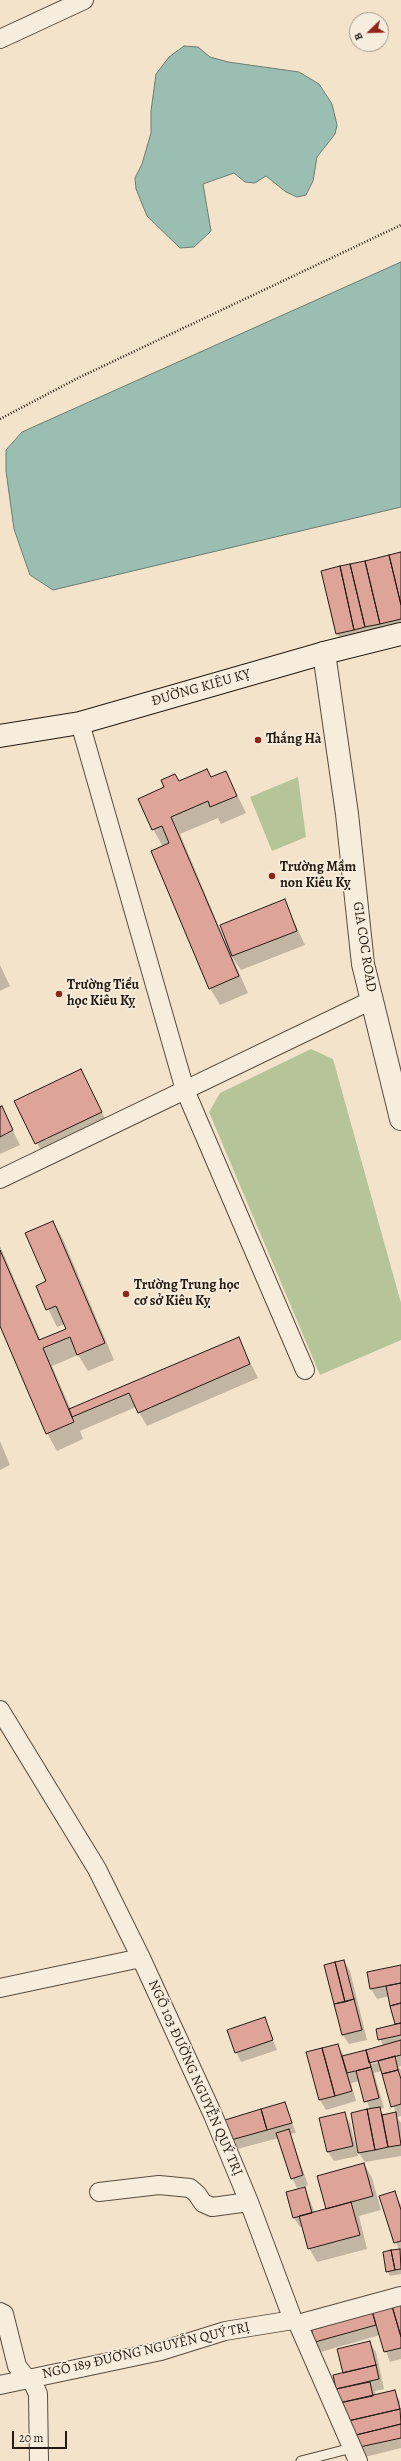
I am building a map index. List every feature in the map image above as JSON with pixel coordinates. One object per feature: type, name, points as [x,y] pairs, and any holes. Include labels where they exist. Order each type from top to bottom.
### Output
[{"type":"street","points":[[0,39],[84,0]]},
{"type":"street","name":"ĐƯỜNG KIÊU KỴ","points":[[0,736],[80,723],[324,653],[401,634]]},
{"type":"street","name":"GIA COC ROAD","points":[[324,653],[347,814],[363,964],[401,1119]]},
{"type":"street","points":[[80,723],[185,1090],[305,1370]]},
{"type":"street","points":[[0,1179],[372,1000]]},
{"type":"street","name":"NGÕ 103 ĐƯỜNG NGUYỄN QUÝ TRỊ","points":[[0,1710],[8,1740],[97,1869],[141,1958],[213,2115],[296,2322],[355,2455]]},
{"type":"street","points":[[0,1988],[141,1958]]},
{"type":"street","points":[[99,2192],[159,2185],[190,2188],[197,2194],[203,2203],[212,2207],[249,2202]]},
{"type":"street","name":"NGÕ 189 ĐƯỜNG NGUYỄN QUÝ TRỊ","points":[[0,2385],[161,2351],[225,2331],[296,2322],[401,2296]]},
{"type":"street","points":[[0,2312],[4,2314],[17,2366],[27,2379],[33,2383],[38,2394],[39,2461]]},
{"type":"lane","points":[[301,2461],[355,2455]]},
{"type":"path","points":[[0,419],[78,378],[401,225]]},
{"type":"green space","points":[[298,777],[306,837],[272,851],[250,797]]},
{"type":"green space","points":[[311,1049],[333,1059],[401,1303],[401,1340],[320,1375],[209,1112],[220,1093]]},
{"type":"water","points":[[184,46],[198,47],[210,57],[228,62],[299,72],[319,84],[332,104],[337,125],[335,134],[317,157],[313,181],[306,195],[297,197],[286,192],[266,176],[255,183],[245,182],[234,173],[203,184],[211,231],[194,247],[180,248],[147,216],[136,189],[135,178],[142,164],[151,133],[151,111],[156,74],[169,57]]},
{"type":"water","points":[[401,262],[401,507],[53,590],[30,575],[14,529],[6,471],[6,450],[22,432]]},
{"type":"building","points":[[401,552],[401,605],[389,555]]},
{"type":"building","points":[[389,555],[401,605],[401,619],[380,624],[365,561]]},
{"type":"building","points":[[365,561],[380,624],[365,627],[350,564]]},
{"type":"building","points":[[350,564],[365,627],[354,630],[340,566]]},
{"type":"building","points":[[340,566],[354,630],[336,634],[321,571]]},
{"type":"building","points":[[207,769],[211,777],[226,771],[237,796],[210,807],[208,801],[171,817],[239,976],[209,989],[151,851],[169,843],[162,826],[152,830],[138,799],[164,787],[161,780],[175,774],[179,781]]},
{"type":"building","points":[[285,899],[297,931],[232,956],[220,925]]},
{"type":"building","points":[[81,1069],[102,1112],[35,1144],[14,1101]]},
{"type":"building","points":[[2,1106],[13,1130],[0,1137],[0,1107]]},
{"type":"building","points":[[53,1221],[105,1343],[77,1355],[70,1337],[43,1348],[74,1422],[46,1434],[0,1326],[0,1250],[39,1340],[66,1329],[56,1306],[46,1310],[36,1286],[46,1281],[25,1233]]},
{"type":"building","points":[[239,1337],[250,1364],[138,1413],[129,1393],[72,1417],[69,1409]]},
{"type":"building","points":[[344,1960],[354,1999],[345,2002],[335,1962]]},
{"type":"building","points":[[335,1962],[345,2002],[334,2004],[324,1965]]},
{"type":"building","points":[[401,1965],[401,1983],[370,1989],[367,1972]]},
{"type":"building","points":[[401,1983],[401,2003],[390,2006],[386,1986]]},
{"type":"building","points":[[354,1999],[362,2030],[342,2035],[334,2004]]},
{"type":"building","points":[[401,2003],[401,2023],[395,2024],[390,2006]]},
{"type":"building","points":[[265,2017],[273,2040],[235,2053],[227,2030]]},
{"type":"building","points":[[401,2023],[401,2035],[378,2040],[376,2029]]},
{"type":"building","points":[[401,2040],[401,2055],[369,2063],[366,2050]]},
{"type":"building","points":[[338,2044],[352,2091],[335,2096],[322,2048]]},
{"type":"building","points":[[322,2048],[335,2096],[319,2100],[306,2052]]},
{"type":"building","points":[[366,2050],[371,2067],[347,2073],[342,2056]]},
{"type":"building","points":[[395,2056],[398,2070],[382,2074],[378,2061]]},
{"type":"building","points":[[371,2067],[379,2098],[364,2102],[356,2071]]},
{"type":"building","points":[[398,2070],[401,2079],[401,2104],[391,2107],[382,2074]]},
{"type":"building","points":[[285,2102],[292,2123],[267,2130],[261,2109]]},
{"type":"building","points":[[380,2107],[388,2147],[375,2150],[367,2109]]},
{"type":"building","points":[[261,2109],[267,2130],[231,2140],[225,2120]]},
{"type":"building","points":[[367,2109],[375,2150],[358,2153],[351,2113]]},
{"type":"building","points":[[345,2112],[353,2146],[327,2152],[319,2118]]},
{"type":"building","points":[[396,2112],[401,2145],[388,2147],[382,2115]]},
{"type":"building","points":[[289,2129],[303,2175],[291,2179],[276,2133]]},
{"type":"building","points":[[364,2163],[373,2196],[326,2209],[317,2176]]},
{"type":"building","points":[[305,2187],[312,2213],[293,2218],[286,2192]]},
{"type":"building","points":[[395,2191],[401,2210],[401,2241],[394,2243],[379,2196]]},
{"type":"building","points":[[351,2202],[360,2235],[308,2249],[299,2216]]},
{"type":"building","points":[[400,2249],[401,2269],[395,2270],[391,2250]]},
{"type":"building","points":[[391,2250],[395,2270],[386,2272],[383,2252]]},
{"type":"building","points":[[401,2303],[401,2337],[392,2306]]},
{"type":"building","points":[[392,2306],[401,2337],[401,2348],[384,2352],[372,2311]]},
{"type":"building","points":[[372,2311],[376,2325],[315,2342],[311,2328]]},
{"type":"building","points":[[370,2341],[376,2365],[343,2373],[337,2349]]},
{"type":"building","points":[[376,2365],[379,2379],[336,2389],[333,2375]]},
{"type":"building","points":[[370,2382],[373,2396],[339,2403],[336,2389]]},
{"type":"building","points":[[395,2390],[400,2409],[348,2421],[339,2403]]},
{"type":"building","points":[[400,2409],[401,2424],[352,2436],[348,2421]]},
{"type":"building","points":[[401,2424],[401,2438],[355,2448],[352,2436]]},
{"type":"place","name":"Thắng Hà","points":[[258,740]]},
{"type":"place","name":"Trường Mầm non Kiêu Kỵ","points":[[272,876]]},
{"type":"place","name":"Trường Tiểu học Kiêu Kỵ","points":[[59,994]]},
{"type":"place","name":"Trường Trung học cơ sở Kiêu Kỵ","points":[[126,1294]]}]
